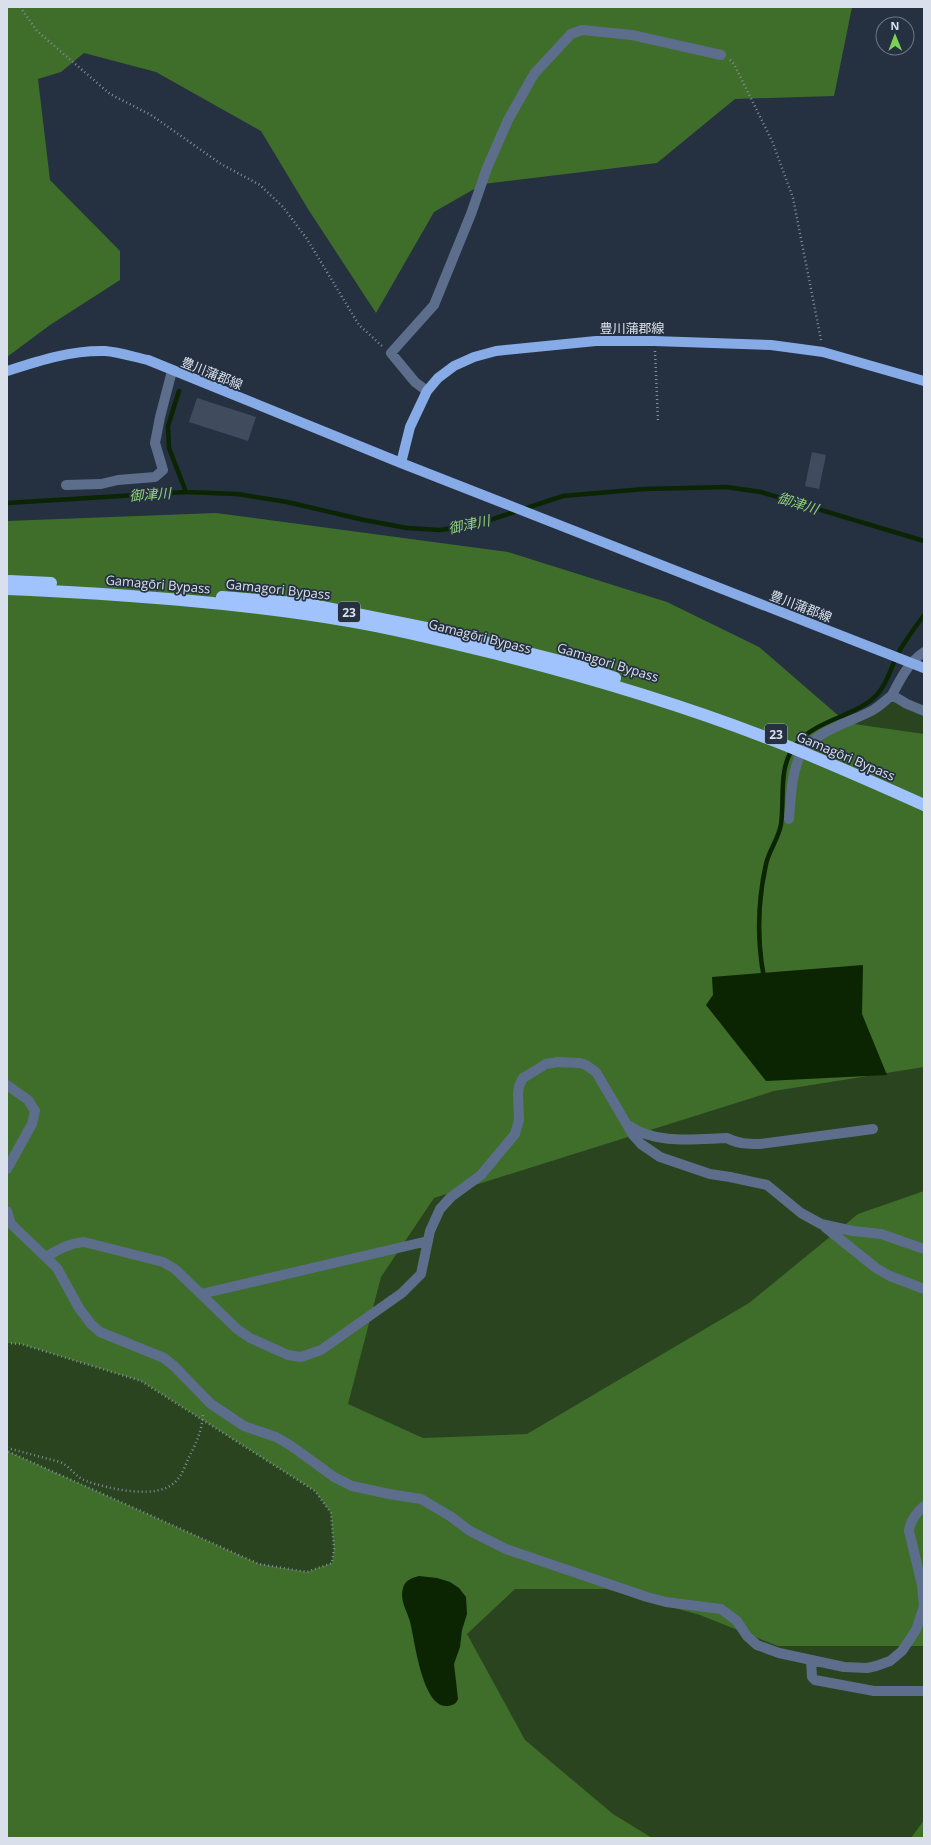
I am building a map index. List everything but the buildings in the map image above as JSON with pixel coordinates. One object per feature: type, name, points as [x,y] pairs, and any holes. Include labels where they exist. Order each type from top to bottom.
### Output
[{"type":"highway","name":"Gamagori Bypass","points":[[7,581],[30,581],[307,604],[448,632],[576,665],[680,703]]},
{"type":"highway","name":"Gamagōri Bypass","points":[[7,589],[100,593],[203,602],[348,621],[428,637],[533,663],[680,703],[775,741],[867,775],[924,805]]},
{"type":"highway","name":"23","points":[[867,775],[924,796]]},
{"type":"main road","name":"豊川蒲郡線","points":[[401,463],[410,427],[427,391],[438,378],[454,366],[474,357],[496,351],[596,341],[654,341],[771,345],[823,352],[924,381]]},
{"type":"main road","name":"豊川蒲郡線","points":[[7,371],[42,360],[84,352],[105,352],[148,360],[401,463],[924,668]]},
{"type":"street","points":[[427,391],[414,382],[391,354],[434,305],[471,214],[487,168],[508,120],[534,74],[571,34],[582,30],[632,35],[721,54]]},
{"type":"street","points":[[66,485],[101,484],[118,480],[155,477],[163,470],[155,443],[172,371]]},
{"type":"street","points":[[788,819],[793,780],[799,758],[806,748],[826,732],[874,710],[892,695],[905,670],[913,660],[924,652]]},
{"type":"street","points":[[892,695],[907,704],[924,711]]},
{"type":"street","points":[[46,1257],[58,1249],[78,1242],[97,1244],[169,1264],[237,1329],[250,1338],[274,1350],[301,1357],[321,1350],[338,1340],[380,1310],[412,1285],[421,1274],[433,1222],[440,1209],[451,1198],[481,1175],[515,1134],[519,1120],[519,1086],[523,1078],[546,1064],[576,1062],[586,1065],[596,1072],[624,1122],[642,1144],[660,1157],[710,1174],[767,1185],[801,1213],[821,1224],[876,1268],[890,1276],[924,1289]]},
{"type":"street","points":[[7,1085],[28,1100],[35,1111],[32,1124],[7,1169]]},
{"type":"street","points":[[624,1122],[633,1129],[654,1136],[674,1140],[727,1138],[735,1142],[746,1144],[760,1144],[873,1128]]},
{"type":"street","points":[[7,1211],[9,1224],[57,1268],[79,1308],[91,1324],[100,1332],[164,1358],[174,1366],[211,1404],[228,1417],[244,1426],[276,1437],[290,1445],[334,1477],[352,1486],[421,1499],[437,1507],[470,1531],[506,1549],[592,1579],[666,1602],[721,1609],[737,1621],[747,1636],[757,1645],[811,1660],[844,1667],[862,1668],[876,1666],[890,1661],[908,1644],[916,1630],[924,1606],[923,1590],[909,1531],[915,1514],[924,1506]]},
{"type":"street","points":[[821,1224],[853,1232],[881,1234],[924,1249]]},
{"type":"street","points":[[202,1294],[428,1241]]},
{"type":"street","points":[[811,1660],[812,1677],[815,1680],[874,1691],[924,1691]]},
{"type":"path","points":[[20,7],[37,31],[110,94],[151,115],[221,164],[260,185],[283,207],[307,239],[359,325],[391,354]]},
{"type":"path","points":[[721,54],[734,64],[772,141],[793,198],[823,352]]},
{"type":"path","points":[[654,341],[658,420]]},
{"type":"path","points":[[7,1343],[20,1344],[141,1381],[315,1491],[330,1513],[334,1549],[332,1563],[307,1572],[259,1564],[7,1451]]},
{"type":"path","points":[[7,1448],[60,1462],[86,1481],[120,1489],[150,1492],[171,1486],[178,1480],[195,1445],[203,1420],[202,1405],[196,1388]]},
{"type":"shaded area","points":[[901,696],[924,705],[924,1838],[7,1838],[7,889],[816,745],[885,707]]},
{"type":"shaded area","points":[[863,965],[862,1014],[887,1075],[766,1081],[706,1005],[713,995],[712,977]]},
{"type":"shaded area","points":[[419,1576],[437,1578],[450,1582],[459,1588],[466,1597],[467,1614],[462,1630],[460,1647],[454,1664],[458,1699],[450,1706],[438,1703],[431,1696],[421,1673],[410,1621],[403,1603],[402,1593],[405,1583]]},
{"type":"green space","points":[[7,7],[852,7],[834,96],[735,99],[657,163],[483,184],[434,212],[376,313],[308,209],[261,131],[156,72],[84,53],[61,72],[38,79],[50,180],[120,251],[120,280],[50,325],[7,357]]},
{"type":"green space","points":[[216,513],[508,552],[667,602],[759,647],[847,723],[924,734],[924,1067],[774,1091],[434,1198],[381,1277],[348,1404],[423,1438],[527,1434],[749,1303],[858,1214],[924,1191],[924,1646],[778,1646],[700,1615],[606,1589],[515,1589],[467,1634],[525,1740],[613,1814],[652,1838],[7,1838],[7,1451],[259,1564],[307,1572],[332,1563],[334,1549],[331,1513],[315,1491],[141,1381],[21,1344],[7,1343],[7,521]]},
{"type":"green space","points":[[924,1820],[924,1838],[911,1838]]},
{"type":"waterway","points":[[179,391],[168,426],[169,448],[186,492]]},
{"type":"waterway","name":"御津川","points":[[7,503],[186,492],[237,494],[287,502],[364,520],[407,528],[440,530],[475,525],[563,496],[644,489],[726,487],[761,492],[924,541]]},
{"type":"waterway","points":[[764,978],[759,935],[761,892],[767,859],[781,824],[784,772],[791,752],[797,743],[814,730],[852,712],[876,696],[884,684],[900,650],[924,615]]}]
